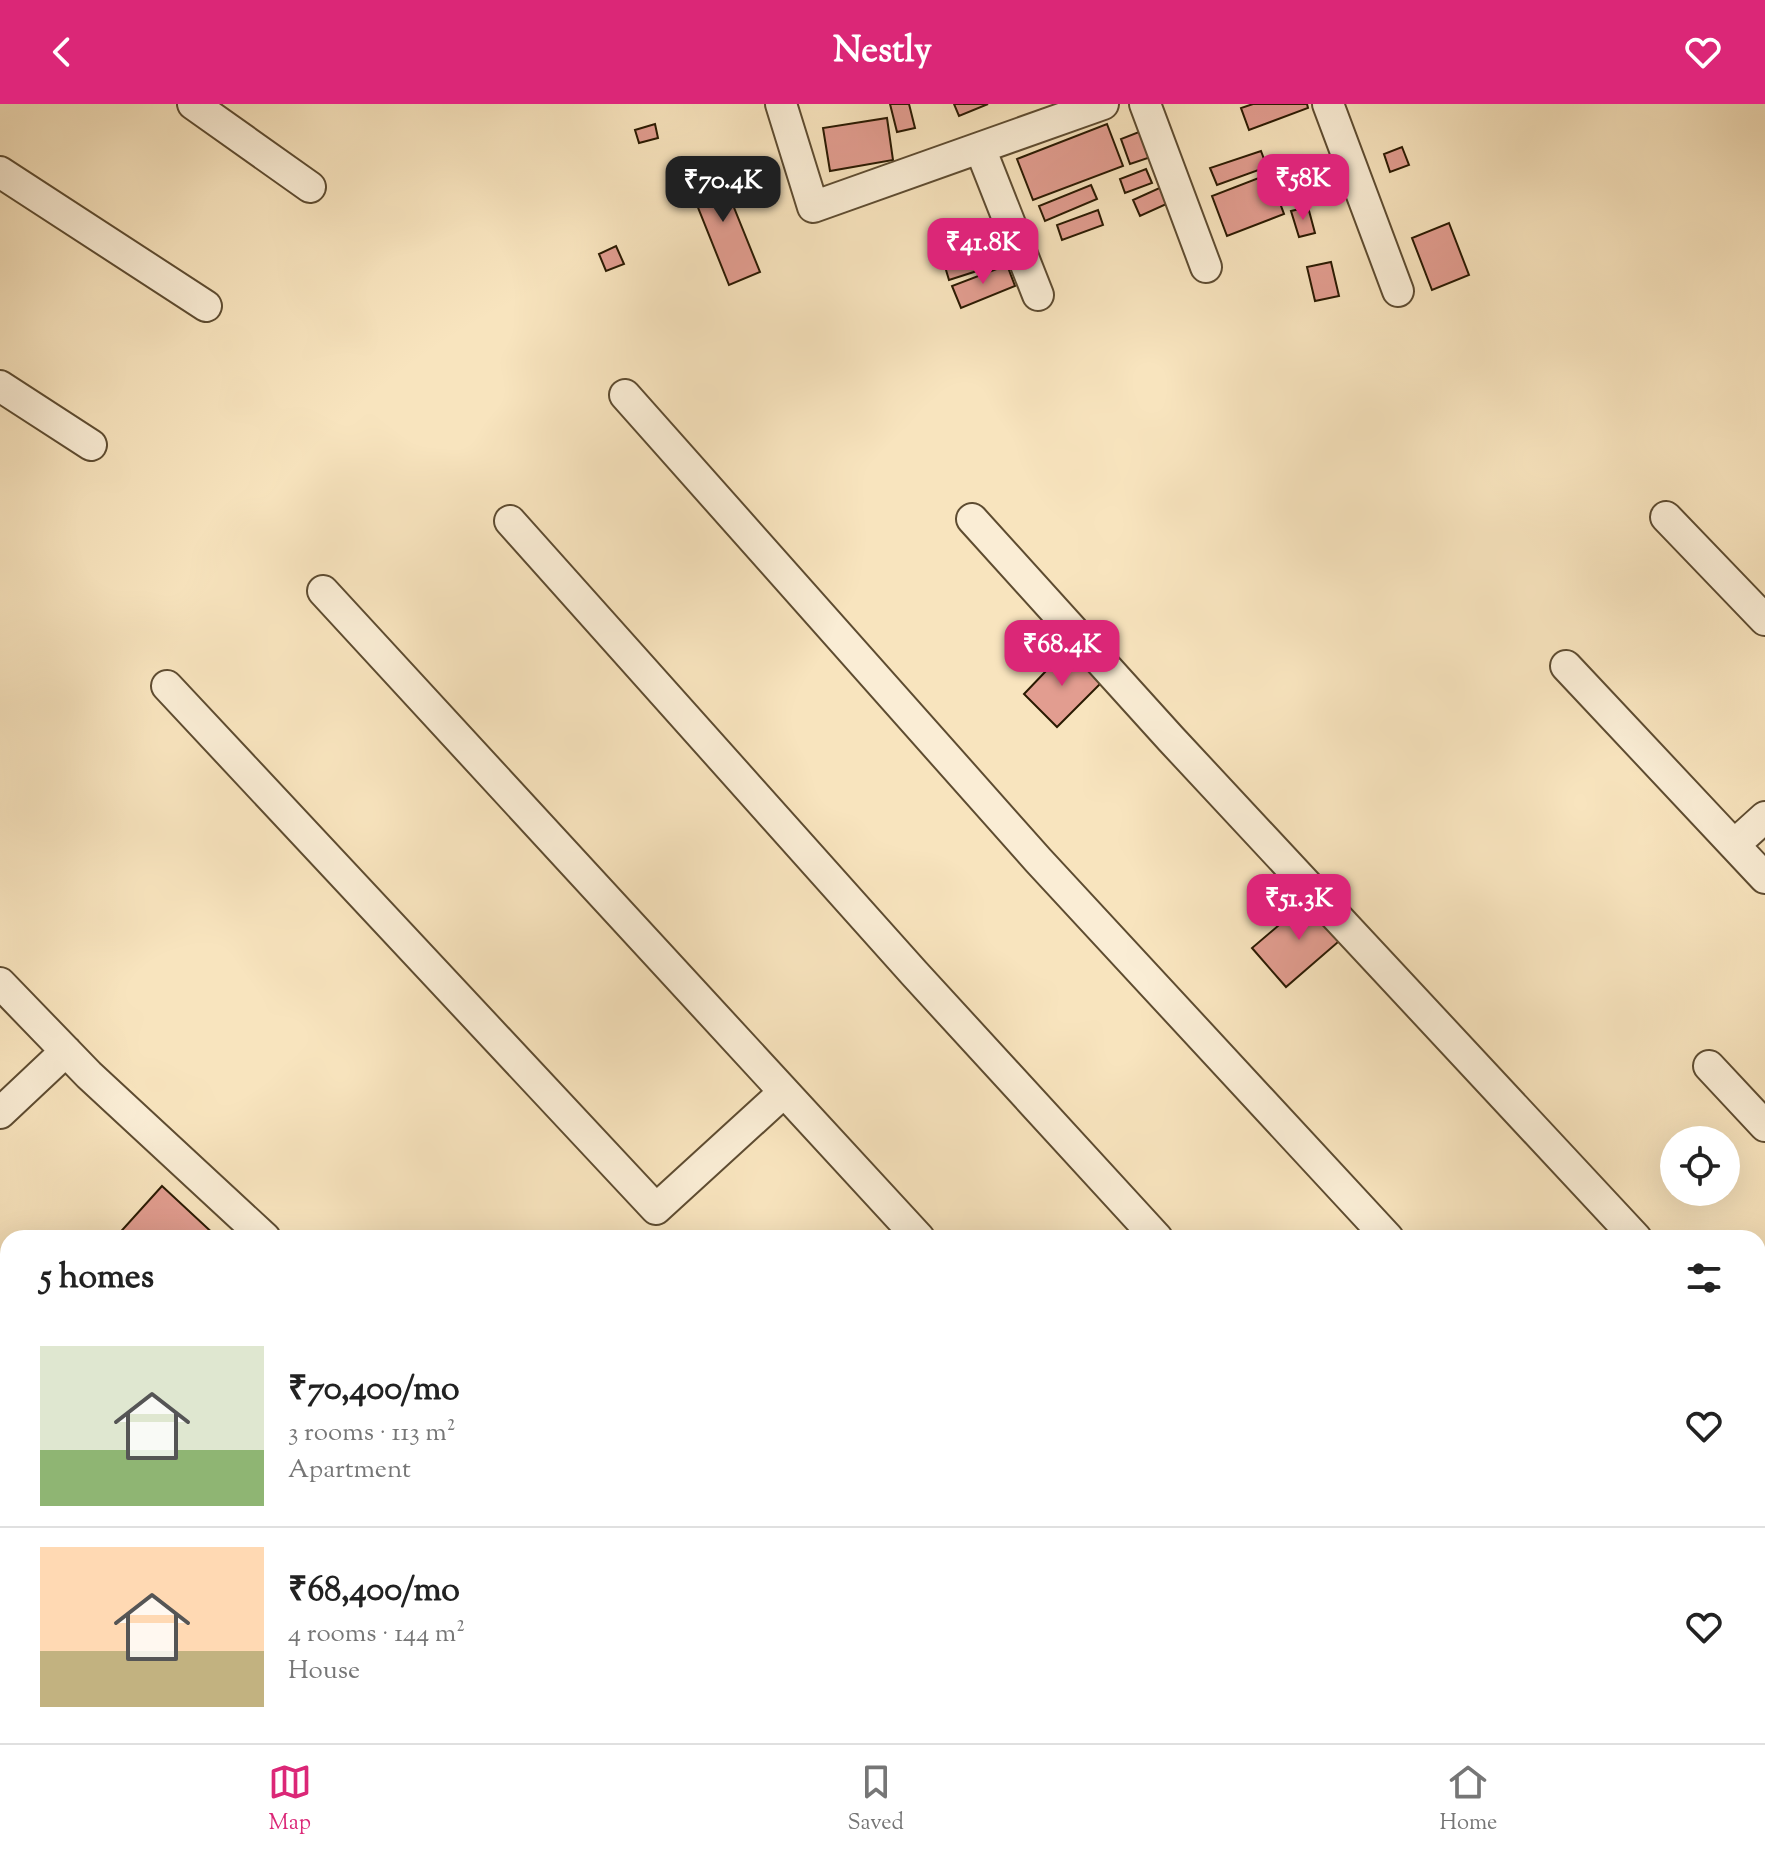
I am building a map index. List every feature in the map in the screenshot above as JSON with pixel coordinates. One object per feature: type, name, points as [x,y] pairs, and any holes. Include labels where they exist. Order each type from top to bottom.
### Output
[{"type":"street","points":[[193,104],[310,187]]},
{"type":"street","points":[[781,104],[813,207],[1103,104]]},
{"type":"street","points":[[1145,104],[1206,267]]},
{"type":"street","points":[[1328,104],[1398,291]]},
{"type":"street","points":[[980,148],[1038,295]]},
{"type":"street","points":[[0,172],[206,306]]},
{"type":"street","points":[[0,386],[91,445]]},
{"type":"street","points":[[625,395],[1038,860],[1381,1230]]},
{"type":"street","points":[[1666,517],[1765,620]]},
{"type":"street","points":[[972,519],[1171,739],[1629,1230]]},
{"type":"street","points":[[510,521],[914,973],[1150,1230]]},
{"type":"street","points":[[323,591],[912,1230]]},
{"type":"street","points":[[1566,666],[1765,878]]},
{"type":"street","points":[[167,686],[656,1209],[784,1092]]},
{"type":"street","points":[[1734,845],[1765,817]]},
{"type":"street","points":[[0,983],[66,1051],[256,1230]]},
{"type":"street","points":[[0,1113],[66,1051]]},
{"type":"street","points":[[1709,1066],[1765,1126]]},
{"type":"building","points":[[890,104],[909,104],[915,128],[897,132]]},
{"type":"building","points":[[954,104],[988,104],[959,116]]},
{"type":"building","points":[[1253,104],[1307,104],[1308,108],[1249,130],[1241,108]]},
{"type":"building","points":[[887,118],[893,160],[830,171],[823,128]]},
{"type":"building","points":[[655,124],[658,138],[639,143],[635,130]]},
{"type":"building","points":[[1107,124],[1123,166],[1033,200],[1017,159]]},
{"type":"building","points":[[1144,130],[1154,156],[1130,164],[1121,139]]},
{"type":"building","points":[[1402,147],[1409,165],[1390,172],[1384,154]]},
{"type":"building","points":[[1261,151],[1267,167],[1217,185],[1210,168]]},
{"type":"building","points":[[716,163],[760,272],[729,285],[685,175]]},
{"type":"building","points":[[1146,169],[1152,183],[1125,193],[1120,179]]},
{"type":"building","points":[[1269,174],[1284,214],[1227,236],[1212,196]]},
{"type":"building","points":[[1091,185],[1097,199],[1045,221],[1039,206]]},
{"type":"building","points":[[1166,185],[1173,201],[1140,216],[1133,200]]},
{"type":"building","points":[[1308,207],[1315,233],[1299,237],[1291,211]]},
{"type":"building","points":[[1098,210],[1103,225],[1062,240],[1057,225]]},
{"type":"building","points":[[1449,223],[1469,275],[1432,290],[1412,238]]},
{"type":"building","points":[[616,246],[624,264],[606,271],[599,254]]},
{"type":"building","points":[[973,250],[980,270],[949,280],[943,260]]},
{"type":"building","points":[[1331,262],[1339,296],[1315,301],[1307,267]]},
{"type":"building","points":[[1007,265],[1015,286],[961,308],[952,286]]},
{"type":"building","points":[[1067,649],[1101,683],[1057,727],[1024,694]]},
{"type":"building","points":[[1312,897],[1345,936],[1286,987],[1252,948]]},
{"type":"building","points":[[162,1186],[209,1230],[122,1230]]}]
